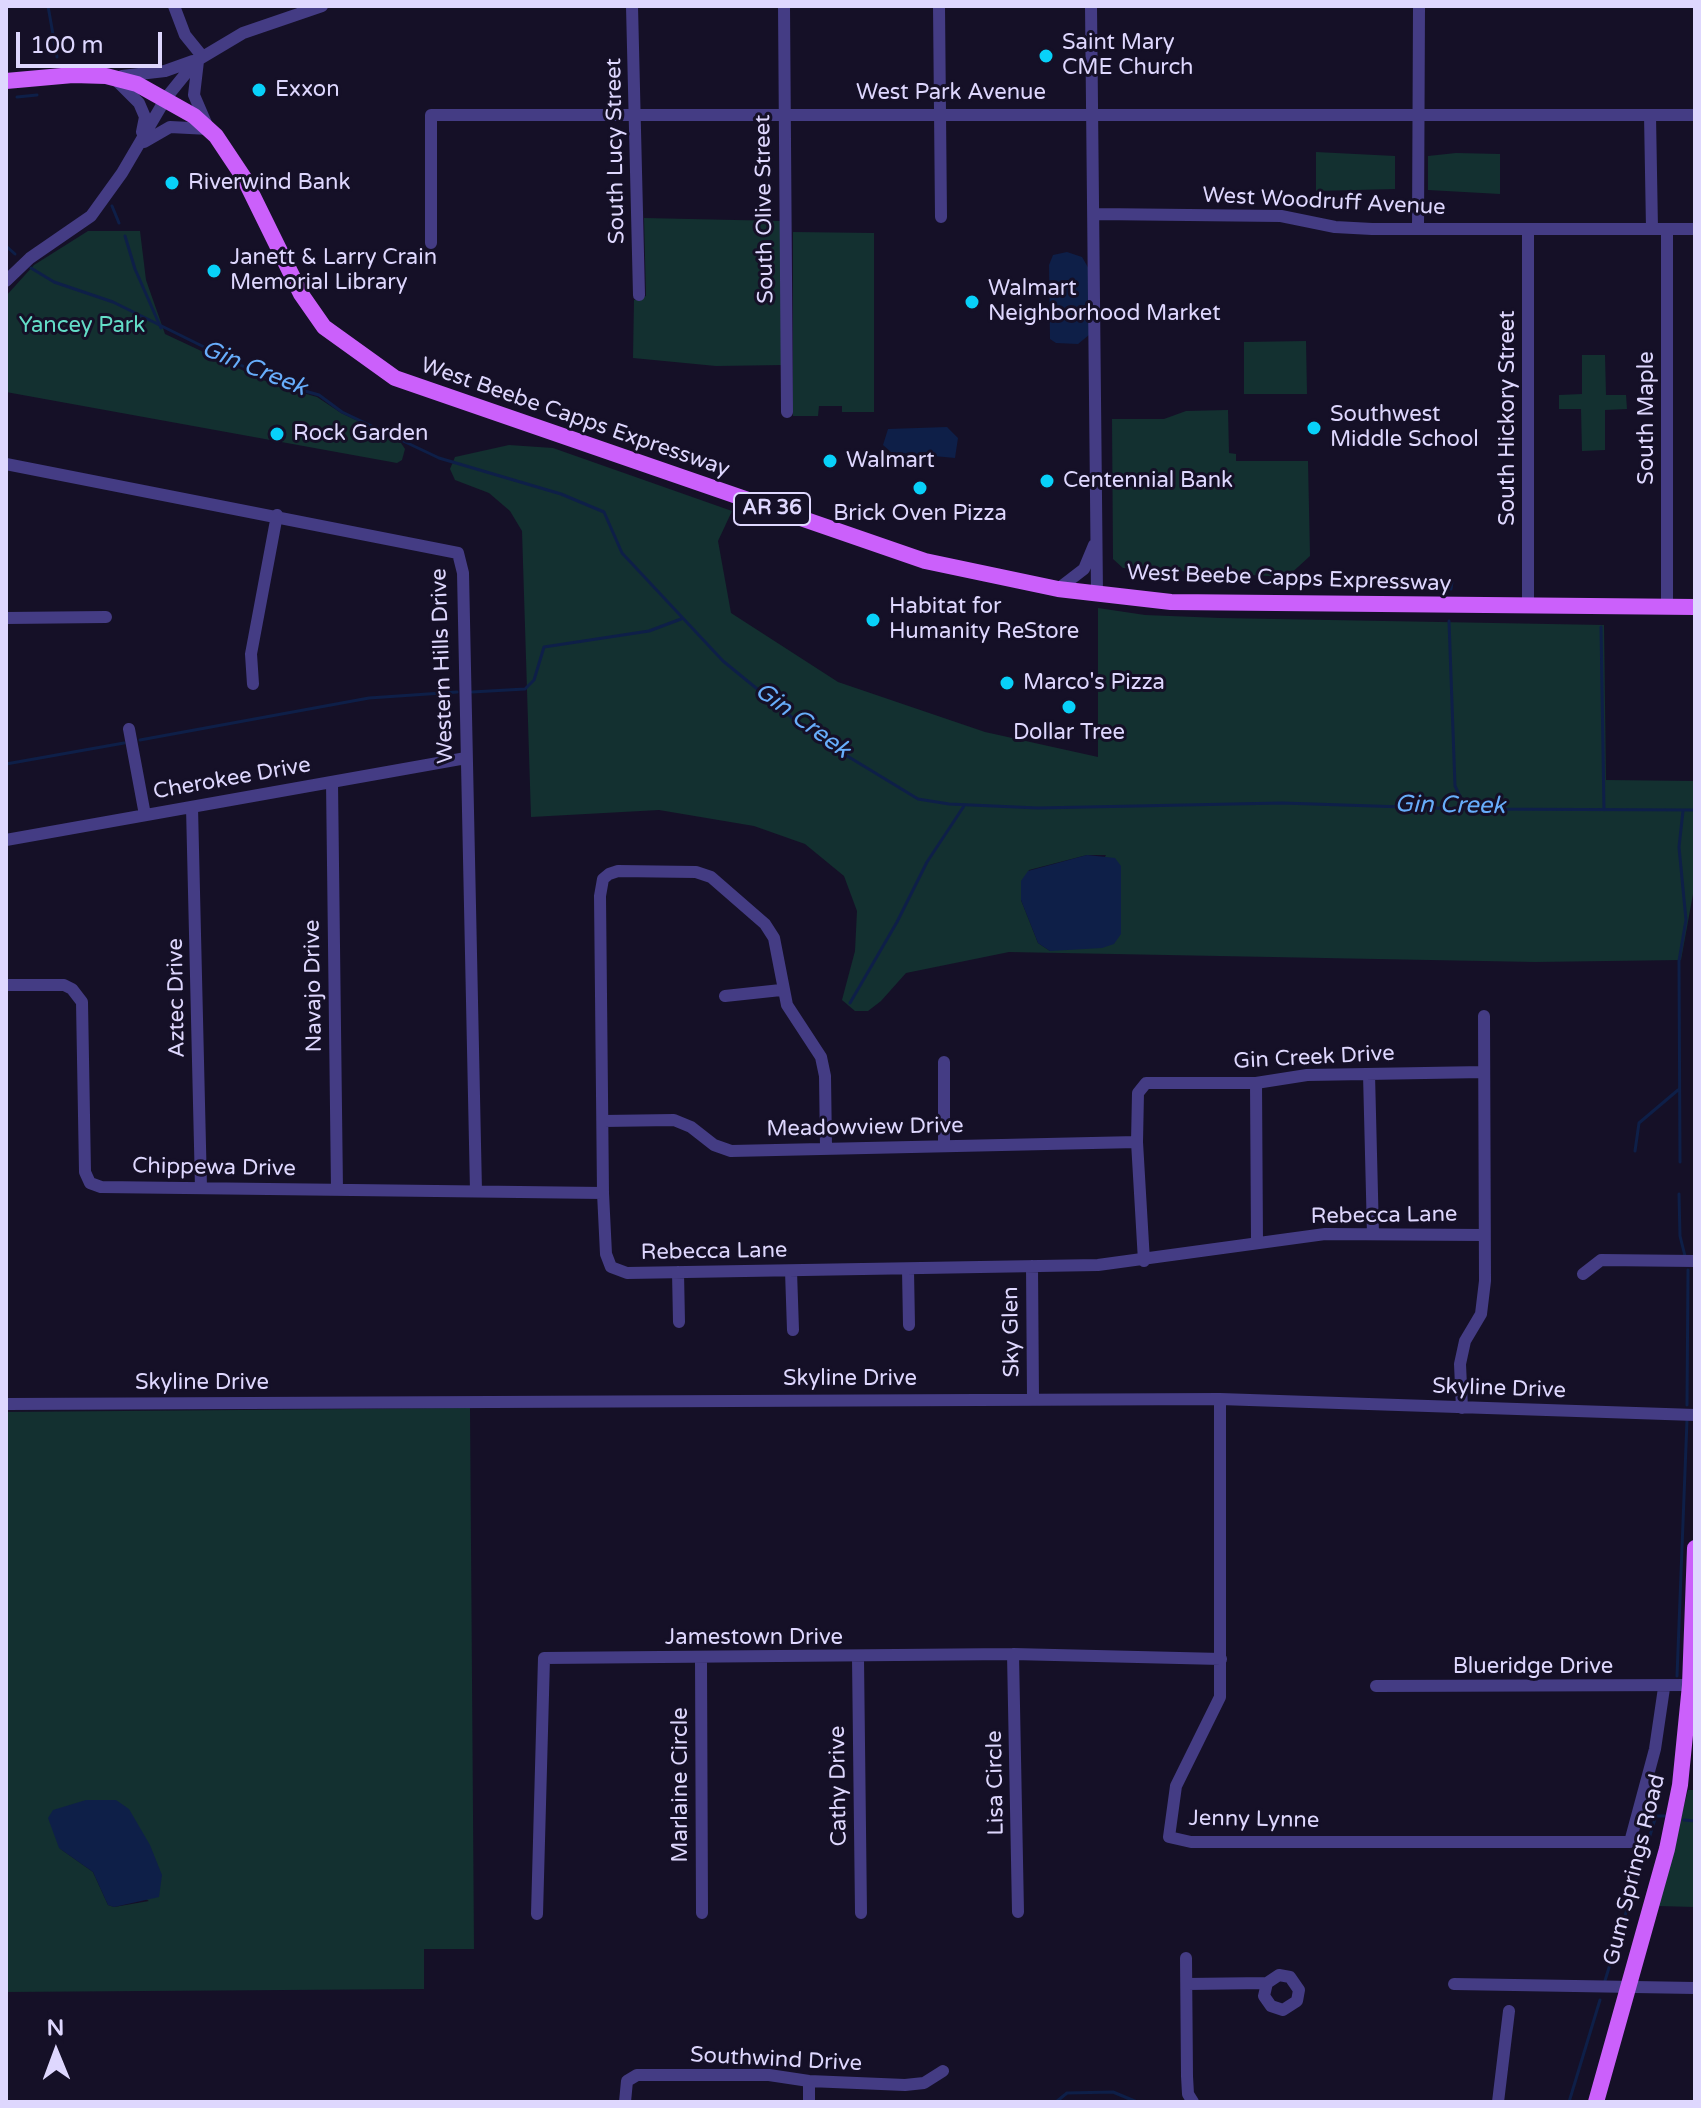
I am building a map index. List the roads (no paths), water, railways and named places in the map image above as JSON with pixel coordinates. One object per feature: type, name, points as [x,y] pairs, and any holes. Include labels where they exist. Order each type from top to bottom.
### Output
[{"type":"main road","name":"West Beebe Capps Expressway","points":[[6,81],[106,76],[137,84],[166,98],[210,129],[244,178],[308,305],[324,327],[378,369],[421,390],[925,561],[1058,589],[1234,604],[1695,607]]},
{"type":"main road","name":"Gum Springs Road","points":[[1596,2102],[1675,1811],[1684,1757],[1690,1685],[1695,1548]]},
{"type":"street","points":[[136,150],[170,127],[210,129],[194,95],[200,57],[185,35],[174,6]]},
{"type":"street","points":[[106,76],[154,73],[200,57],[243,33],[322,6]]},
{"type":"street","name":"South Lucy Street","points":[[632,6],[639,295]]},
{"type":"street","name":"South Olive Street","points":[[784,6],[787,412]]},
{"type":"street","points":[[939,6],[941,217]]},
{"type":"street","points":[[1091,6],[1096,214],[1097,594]]},
{"type":"street","points":[[1418,229],[1419,6]]},
{"type":"street","points":[[6,281],[30,258],[91,216],[136,150],[166,98],[200,57]]},
{"type":"street","points":[[106,76],[127,88],[142,109],[144,128],[136,150]]},
{"type":"street","name":"West Park Avenue","points":[[431,243],[431,115],[1695,115]]},
{"type":"street","points":[[1650,115],[1652,229]]},
{"type":"street","name":"West Woodruff Avenue","points":[[1096,214],[1281,216],[1335,227],[1695,229]]},
{"type":"street","name":"South Hickory Street","points":[[1528,230],[1528,607]]},
{"type":"street","name":"South Maple","points":[[1667,230],[1667,607]]},
{"type":"street","name":"Western Hills Drive","points":[[6,464],[458,553],[463,573],[476,1191]]},
{"type":"street","points":[[253,684],[251,654],[277,515]]},
{"type":"street","points":[[1058,589],[1084,569],[1097,530]]},
{"type":"street","points":[[6,618],[106,617]]},
{"type":"street","points":[[129,729],[145,815]]},
{"type":"street","name":"Cherokee Drive","points":[[6,840],[466,758]]},
{"type":"street","name":"Navajo Drive","points":[[332,782],[337,1190]]},
{"type":"street","name":"Aztec Drive","points":[[192,807],[201,1188]]},
{"type":"street","name":"Rebecca Lane","points":[[826,1147],[825,1076],[821,1057],[787,1005],[781,990],[774,938],[750,908],[711,877],[681,870],[618,871],[609,874],[600,887],[603,1193],[606,1254],[611,1267],[627,1273],[1032,1266],[1144,1261],[1325,1234],[1484,1235]]},
{"type":"street","name":"Chippewa Drive","points":[[6,985],[64,985],[72,989],[82,1002],[85,1172],[90,1183],[101,1187],[603,1193]]},
{"type":"street","points":[[725,996],[781,990]]},
{"type":"street","points":[[1462,1408],[1460,1364],[1465,1341],[1481,1314],[1483,1299],[1484,1016]]},
{"type":"street","points":[[944,1062],[944,1146]]},
{"type":"street","name":"Gin Creek Drive","points":[[1137,1142],[1138,1093],[1146,1083],[1256,1083],[1307,1075],[1484,1072]]},
{"type":"street","points":[[1369,1074],[1373,1234]]},
{"type":"street","points":[[1256,1083],[1257,1243]]},
{"type":"street","name":"Meadowview Drive","points":[[603,1121],[674,1120],[691,1127],[714,1145],[731,1151],[1137,1142]]},
{"type":"street","points":[[1137,1142],[1144,1261]]},
{"type":"street","points":[[1583,1274],[1601,1260],[1695,1261]]},
{"type":"street","name":"Sky Glen","points":[[1032,1266],[1033,1398]]},
{"type":"street","points":[[908,1270],[909,1325]]},
{"type":"street","points":[[791,1271],[793,1330]]},
{"type":"street","points":[[678,1272],[679,1322]]},
{"type":"street","name":"Skyline Drive","points":[[6,1404],[1220,1399],[1695,1415]]},
{"type":"street","name":"Jenny Lynne","points":[[1220,1399],[1220,1697],[1176,1786],[1169,1837],[1191,1842],[1630,1842],[1655,1749],[1664,1688]]},
{"type":"street","name":"Jamestown Drive","points":[[537,1914],[544,1658],[858,1658],[1013,1654],[1221,1659]]},
{"type":"street","name":"Lisa Circle","points":[[1013,1654],[1018,1912]]},
{"type":"street","name":"Marlaine Circle","points":[[701,1658],[702,1913]]},
{"type":"street","name":"Cathy Drive","points":[[858,1658],[861,1913]]},
{"type":"street","name":"Blueridge Drive","points":[[1376,1686],[1664,1688],[1690,1685]]},
{"type":"street","points":[[1186,1958],[1187,2076],[1188,2094],[1193,2102]]},
{"type":"street","points":[[1187,1984],[1267,1983]]},
{"type":"street","points":[[1454,1984],[1695,1988]]},
{"type":"street","points":[[1498,2102],[1509,2011]]},
{"type":"street","name":"Southwind Drive","points":[[625,2102],[627,2081],[637,2075],[769,2075],[809,2081],[905,2085],[924,2083],[943,2071]]},
{"type":"street","points":[[809,2081],[809,2102]]},
{"type":"water","points":[[1067,252],[1082,257],[1089,269],[1089,335],[1078,344],[1056,343],[1050,339],[1049,265],[1053,255]]},
{"type":"water","points":[[947,427],[958,438],[955,458],[891,452],[883,445],[888,429]]},
{"type":"water","points":[[1087,855],[1115,858],[1121,866],[1121,934],[1114,944],[1102,948],[1050,951],[1038,943],[1021,900],[1021,881],[1028,871]]},
{"type":"water","points":[[86,1800],[116,1800],[129,1809],[150,1845],[162,1875],[159,1897],[114,1907],[108,1905],[93,1872],[59,1848],[48,1818],[53,1810]]},
{"type":"waterway","points":[[48,6],[57,57]]},
{"type":"waterway","points":[[17,97],[37,95]]},
{"type":"waterway","points":[[112,206],[119,223]]},
{"type":"waterway","points":[[125,236],[135,269],[161,328]]},
{"type":"waterway","name":"Gin Creek","points":[[6,246],[15,254]]},
{"type":"waterway","name":"Gin Creek","points":[[31,268],[54,282],[113,302],[277,383],[319,395],[342,412],[439,458],[561,494],[604,512],[622,553],[723,661],[816,737],[918,799],[949,804],[1038,808],[1282,803],[1466,809],[1695,810]]},
{"type":"waterway","points":[[1451,589],[1452,582]]},
{"type":"waterway","points":[[472,692],[525,689],[534,680],[544,647],[649,631],[681,619]]},
{"type":"waterway","points":[[1449,621],[1455,786],[1466,809]]},
{"type":"waterway","points":[[1601,627],[1604,810]]},
{"type":"waterway","points":[[140,740],[369,698],[457,692]]},
{"type":"waterway","points":[[6,764],[124,743]]},
{"type":"waterway","points":[[850,1003],[897,922],[927,862],[964,806]]},
{"type":"waterway","points":[[1680,1162],[1679,961],[1686,920],[1679,847],[1683,811]]},
{"type":"waterway","points":[[1635,1151],[1639,1123],[1678,1090]]},
{"type":"waterway","points":[[1679,1194],[1680,1236],[1685,1256]]},
{"type":"waterway","points":[[1687,1405],[1688,1270]]},
{"type":"waterway","points":[[1677,1676],[1687,1420]]},
{"type":"waterway","points":[[1624,1919],[1656,1816],[1667,1816]]},
{"type":"waterway","points":[[1684,1820],[1695,1821]]},
{"type":"waterway","points":[[1604,1984],[1619,1935]]},
{"type":"waterway","points":[[1569,2102],[1600,2000]]},
{"type":"waterway","points":[[1056,2102],[1067,2093],[1113,2092],[1137,2102]]},
{"type":"place","name":"Saint Mary CME Church","points":[[1046,56]]},
{"type":"place","name":"Exxon","points":[[259,90]]},
{"type":"place","name":"Riverwind Bank","points":[[172,183]]},
{"type":"place","name":"Janett & Larry Crain Memorial Library","points":[[214,271]]},
{"type":"place","name":"Walmart Neighborhood Market","points":[[972,302]]},
{"type":"place","name":"Southwest Middle School","points":[[1314,428]]},
{"type":"place","name":"Rock Garden","points":[[277,434]]},
{"type":"place","name":"Walmart","points":[[830,461]]},
{"type":"place","name":"Centennial Bank","points":[[1047,481]]},
{"type":"place","name":"Brick Oven Pizza","points":[[920,488]]},
{"type":"place","name":"Habitat for Humanity ReStore","points":[[873,620]]},
{"type":"place","name":"Marco's Pizza","points":[[1007,683]]},
{"type":"place","name":"Dollar Tree","points":[[1069,707]]},
{"type":"park label","name":"Yancey Park","points":[[82,326]]}]
